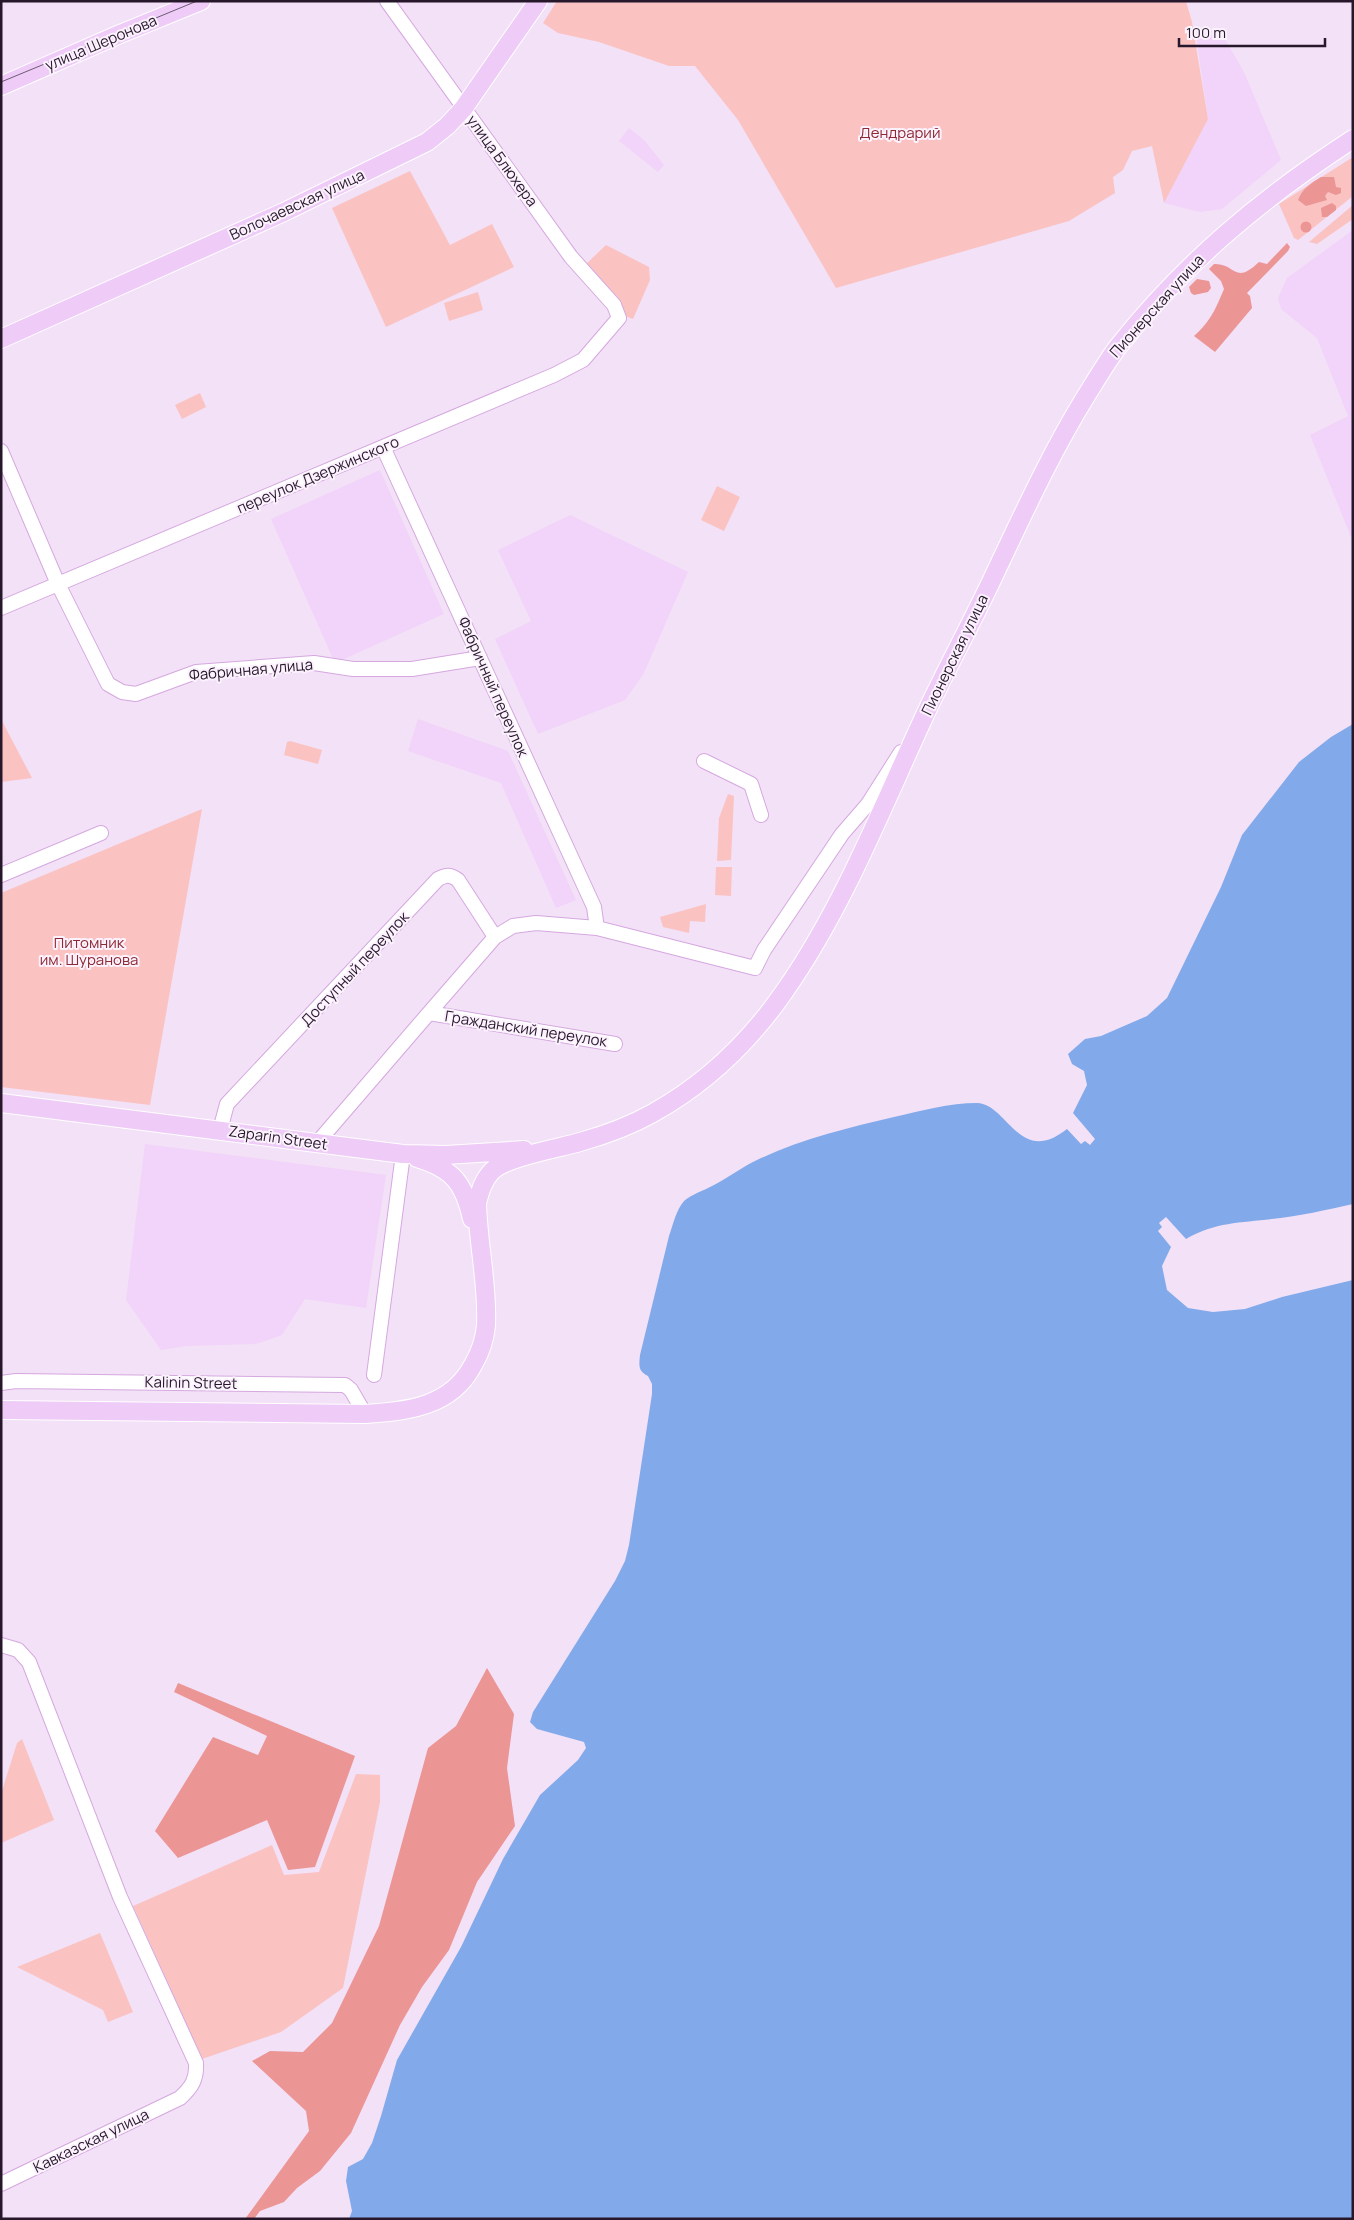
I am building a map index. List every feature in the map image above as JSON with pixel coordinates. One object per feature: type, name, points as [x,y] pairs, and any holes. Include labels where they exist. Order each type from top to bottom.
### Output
[{"type":"main road","name":"улица Шеронова","points":[[1,86],[201,1]]},
{"type":"main road","name":"Волочаевская улица","points":[[1,339],[284,212],[427,142],[463,109],[538,1]]},
{"type":"main road","name":"Пионерская улица","points":[[555,1148],[617,1131],[653,1114],[688,1090],[752,1034],[783,994],[808,956],[884,810],[925,716],[1054,452],[1077,411],[1118,347],[1175,283],[1240,220],[1295,178],[1353,139]]},
{"type":"main road","name":"Zaparin Street","points":[[1,1103],[403,1154],[468,1154],[555,1148]]},
{"type":"main road","points":[[481,1259],[477,1203],[482,1185],[493,1169],[510,1161],[555,1148]]},
{"type":"main road","points":[[403,1154],[426,1161],[443,1169],[454,1178],[465,1192],[481,1259]]},
{"type":"main road","name":"Kalinin Street","points":[[1,1410],[365,1414],[416,1408],[452,1393],[466,1379],[478,1358],[486,1326],[481,1259]]},
{"type":"street","name":"улица Блюхера","points":[[387,1],[571,257],[614,305],[619,318]]},
{"type":"street","name":"переулок Дзержинского","points":[[1,608],[554,376],[583,360],[619,318]]},
{"type":"street","name":"Фабричный переулок","points":[[383,447],[594,907],[597,928]]},
{"type":"street","name":"Фабричная улица","points":[[1,451],[4,467],[58,584],[108,684],[122,692],[136,694],[196,672],[314,663],[353,669],[412,669],[480,658]]},
{"type":"street","points":[[429,1013],[495,937],[513,926],[536,923],[597,928],[756,968],[764,950],[842,834],[868,804],[925,716]]},
{"type":"street","points":[[704,762],[751,784],[761,815]]},
{"type":"street","points":[[1,875],[101,833]]},
{"type":"street","name":"Доступный переулок","points":[[220,1130],[227,1104],[438,879],[446,875],[452,875],[458,880],[495,937]]},
{"type":"street","name":"Гражданский переулок","points":[[317,1143],[429,1013],[615,1044]]},
{"type":"street","points":[[374,1375],[403,1154]]},
{"type":"street","name":"Kalinin Street","points":[[1,1383],[16,1381],[345,1385],[351,1390],[365,1414]]},
{"type":"street","name":"Кавказская улица","points":[[1,1645],[18,1650],[30,1662],[120,1897],[196,2063],[196,2075],[192,2086],[180,2098],[1,2184]]},
{"type":"shaded area","points":[[1196,35],[1223,36],[1244,72],[1281,160],[1222,209],[1200,212],[1164,203],[1208,119]]},
{"type":"shaded area","points":[[629,128],[645,141],[664,165],[658,172],[619,141]]},
{"type":"shaded area","points":[[1321,177],[1334,177],[1336,187],[1341,188],[1341,193],[1336,195],[1328,192],[1325,196],[1327,200],[1306,206],[1298,200],[1302,192]]},
{"type":"shaded area","points":[[1332,203],[1336,206],[1336,210],[1327,217],[1322,217],[1321,208]]},
{"type":"shaded area","points":[[1306,221],[1312,227],[1306,233],[1300,227]]},
{"type":"shaded area","points":[[1353,230],[1353,536],[1351,537],[1310,435],[1348,416],[1317,338],[1281,309],[1278,298],[1287,278]]},
{"type":"shaded area","points":[[1287,243],[1290,247],[1288,251],[1247,293],[1250,296],[1252,308],[1215,352],[1194,336],[1209,320],[1224,289],[1221,281],[1209,269],[1214,264],[1227,267],[1235,272],[1245,272],[1259,262],[1267,264]]},
{"type":"shaded area","points":[[1197,279],[1209,281],[1211,288],[1208,292],[1194,295],[1191,293],[1189,287]]},
{"type":"shaded area","points":[[380,470],[444,614],[335,663],[271,519]]},
{"type":"shaded area","points":[[570,515],[688,572],[643,675],[625,700],[538,734],[495,639],[531,621],[498,550]]},
{"type":"shaded area","points":[[418,719],[508,751],[576,900],[556,908],[501,783],[408,751]]},
{"type":"shaded area","points":[[145,1144],[386,1175],[366,1308],[305,1299],[282,1335],[256,1344],[186,1346],[161,1350],[126,1300]]},
{"type":"shaded area","points":[[487,1668],[514,1714],[507,1768],[515,1826],[477,1882],[449,1950],[422,1987],[400,2025],[351,2133],[320,2171],[297,2188],[284,2202],[260,2211],[254,2219],[245,2219],[309,2131],[306,2111],[252,2061],[270,2051],[303,2052],[332,2023],[379,1926],[428,1748],[456,1726]]},
{"type":"shaded area","points":[[178,1683],[355,1756],[315,1867],[288,1870],[267,1820],[178,1858],[155,1831],[213,1737],[258,1755],[267,1736],[174,1692]]},
{"type":"green space","name":"Дендрарий","points":[[557,1],[1186,1],[1192,22],[1208,119],[1164,203],[1152,146],[1132,151],[1123,170],[1113,177],[1115,193],[1069,221],[836,288],[738,120],[695,66],[669,66],[599,42],[558,33],[543,23]]},
{"type":"green space","points":[[1353,157],[1353,196],[1298,240],[1294,238],[1279,204]]},
{"type":"green space","points":[[410,171],[450,245],[492,224],[514,267],[386,327],[332,208]]},
{"type":"green space","points":[[1353,205],[1353,219],[1317,244],[1309,242]]},
{"type":"green space","points":[[606,245],[649,267],[650,280],[633,319],[617,313],[584,266]]},
{"type":"green space","points":[[478,292],[483,310],[449,321],[444,303]]},
{"type":"green space","points":[[200,393],[206,407],[182,419],[175,405]]},
{"type":"green space","points":[[717,486],[740,497],[724,531],[701,520]]},
{"type":"green space","points":[[1,719],[32,778],[1,782]]},
{"type":"green space","points":[[290,741],[322,750],[318,764],[284,755],[287,742]]},
{"type":"green space","points":[[728,794],[734,796],[731,860],[717,861],[719,818]]},
{"type":"green space","name":"Питомник им. Шуранова","points":[[202,809],[150,1105],[1,1087],[1,893]]},
{"type":"green space","points":[[716,867],[732,867],[731,896],[715,895]]},
{"type":"green space","points":[[706,904],[705,922],[690,921],[689,933],[663,927],[660,917]]},
{"type":"green space","points":[[22,1739],[54,1820],[1,1843],[1,1794],[17,1743]]},
{"type":"green space","points":[[356,1774],[380,1775],[380,1802],[343,1988],[281,2032],[202,2059],[133,1906],[272,1845],[284,1875],[319,1872]]},
{"type":"green space","points":[[100,1933],[133,2012],[108,2022],[103,2010],[17,1967]]},
{"type":"water","points":[[1353,724],[1353,1204],[1313,1213],[1218,1226],[1186,1239],[1166,1217],[1159,1223],[1162,1227],[1158,1231],[1171,1247],[1162,1266],[1167,1290],[1188,1308],[1213,1312],[1245,1309],[1282,1297],[1353,1280],[1353,2219],[349,2219],[352,2211],[346,2181],[348,2167],[363,2159],[372,2143],[397,2060],[461,1947],[503,1859],[540,1795],[578,1760],[586,1748],[584,1742],[537,1729],[530,1722],[533,1712],[615,1581],[625,1561],[652,1394],[652,1384],[648,1376],[640,1368],[640,1355],[669,1236],[681,1205],[691,1196],[751,1163],[790,1146],[859,1125],[946,1106],[977,1103],[988,1106],[1026,1138],[1037,1141],[1051,1139],[1067,1129],[1081,1144],[1085,1141],[1090,1145],[1095,1139],[1073,1113],[1087,1085],[1084,1071],[1072,1064],[1068,1054],[1085,1039],[1101,1036],[1147,1016],[1167,998],[1221,887],[1242,835],[1299,762],[1331,737]]},
{"type":"tram line","points":[[1,82],[197,1]]}]
